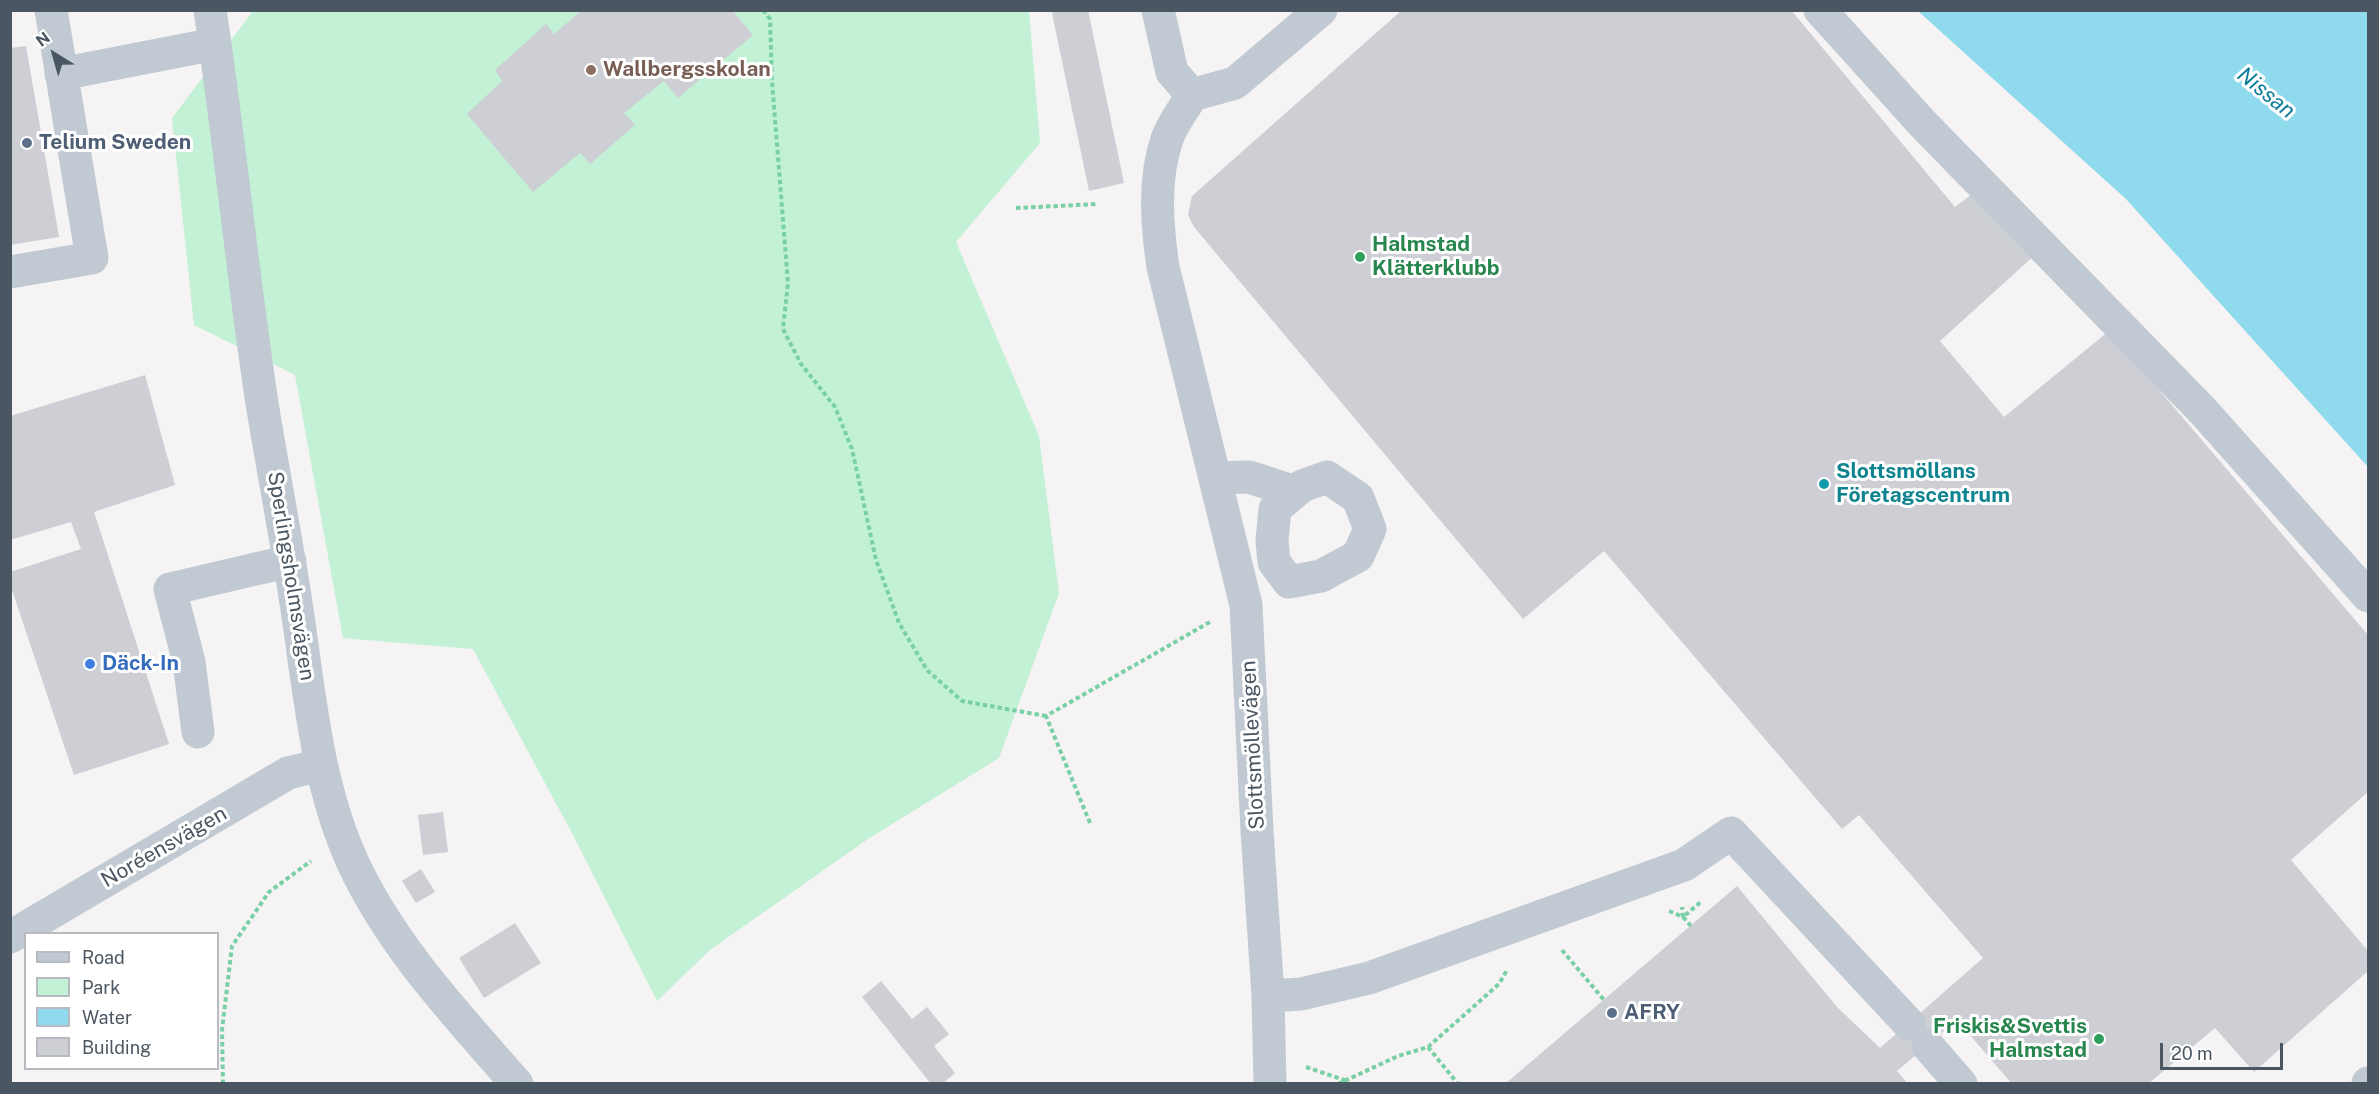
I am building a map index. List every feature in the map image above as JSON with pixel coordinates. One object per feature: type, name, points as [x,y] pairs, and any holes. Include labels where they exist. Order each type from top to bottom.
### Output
[{"type":"street","points":[[10,272],[92,258],[51,10]]},
{"type":"street","name":"Sperlingsholmsvägen","points":[[210,10],[262,403],[290,561],[321,765],[332,812],[354,864],[392,933],[454,1011],[517,1083]]},
{"type":"street","points":[[1158,10],[1172,72],[1192,95],[1235,83],[1321,10]]},
{"type":"street","points":[[1820,10],[1923,124],[2202,410],[2368,596]]},
{"type":"street","points":[[61,74],[215,44]]},
{"type":"street","name":"Slottsmöllevägen","points":[[1192,95],[1167,138],[1160,171],[1156,223],[1163,267],[1246,604],[1268,996],[1270,1083]]},
{"type":"street","points":[[1215,478],[1249,477],[1295,492]]},
{"type":"street","points":[[198,732],[189,662],[170,589],[290,561]]},
{"type":"street","name":"Noréensvägen","points":[[10,937],[288,773],[321,765]]},
{"type":"street","points":[[1268,996],[1301,994],[1369,978],[1684,865],[1731,833],[1961,1083]]},
{"type":"path","points":[[763,10],[770,19],[772,81],[788,283],[783,330],[801,364],[835,407],[852,449],[876,560],[899,623],[927,670],[962,700],[1046,716],[1246,604]]},
{"type":"path","points":[[1016,208],[1098,204]]},
{"type":"path","points":[[1046,716],[1090,823]]},
{"type":"path","points":[[223,1083],[222,1030],[232,946],[269,892],[342,838]]},
{"type":"path","points":[[1338,1083],[1345,1082],[1398,1056],[1428,1047],[1499,984],[1509,966]]},
{"type":"path","points":[[1575,966],[1604,1000]]},
{"type":"path","points":[[1428,1047],[1458,1083]]},
{"type":"path","points":[[1302,1066],[1345,1082]]},
{"type":"green space","points":[[253,11],[1029,11],[1040,143],[956,242],[1039,436],[1059,593],[999,758],[868,839],[710,950],[657,1001],[574,837],[473,649],[343,638],[295,375],[194,325],[172,118]]},
{"type":"water","name":"Nissan","points":[[1918,11],[2368,11],[2368,467],[2126,199]]},
{"type":"building","points":[[582,10],[732,10],[753,35],[678,98],[664,81],[624,113],[635,125],[590,164],[580,153],[533,192],[467,114],[502,81],[495,70],[546,24],[554,34]]},
{"type":"building","points":[[1063,10],[1088,10],[1124,183],[1089,191],[1052,13]]},
{"type":"building","name":"Slottsmöllans Företagscentrum","points":[[1402,10],[1791,10],[1955,207],[1976,191],[2036,254],[1940,341],[2004,417],[2109,331],[2368,635],[2368,792],[2291,860],[2368,951],[2368,971],[2254,1072],[2215,1028],[2148,1084],[2012,1084],[1957,1020],[1897,1071],[1908,1084],[1505,1084],[1737,886],[1837,1007],[1880,1048],[1983,958],[1859,815],[1842,829],[1604,551],[1523,619],[1194,227],[1188,215],[1192,196]]},
{"type":"building","name":"Telium Sweden","points":[[26,46],[59,237],[10,245],[10,48]]},
{"type":"building","points":[[145,375],[175,485],[94,512],[169,744],[74,775],[10,584],[10,572],[81,549],[71,522],[10,540],[10,416]]},
{"type":"building","points":[[443,812],[448,852],[423,855],[418,815]]},
{"type":"building","points":[[421,869],[435,892],[416,903],[402,881]]},
{"type":"building","points":[[515,923],[541,963],[484,998],[459,958]]},
{"type":"building","points":[[881,981],[912,1019],[927,1007],[949,1034],[934,1046],[955,1073],[942,1084],[931,1084],[862,997]]},
{"type":"place","name":"Wallbergsskolan","points":[[591,70]]},
{"type":"place","name":"Telium Sweden","points":[[27,143]]},
{"type":"place","name":"Halmstad Klätterklubb","points":[[1360,257]]},
{"type":"place","name":"Slottsmöllans Företagscentrum","points":[[1824,484]]},
{"type":"place","name":"Däck-In","points":[[90,664]]},
{"type":"place","name":"AFRY","points":[[1612,1013]]},
{"type":"place","name":"Friskis&Svettis Halmstad","points":[[2099,1039]]}]
